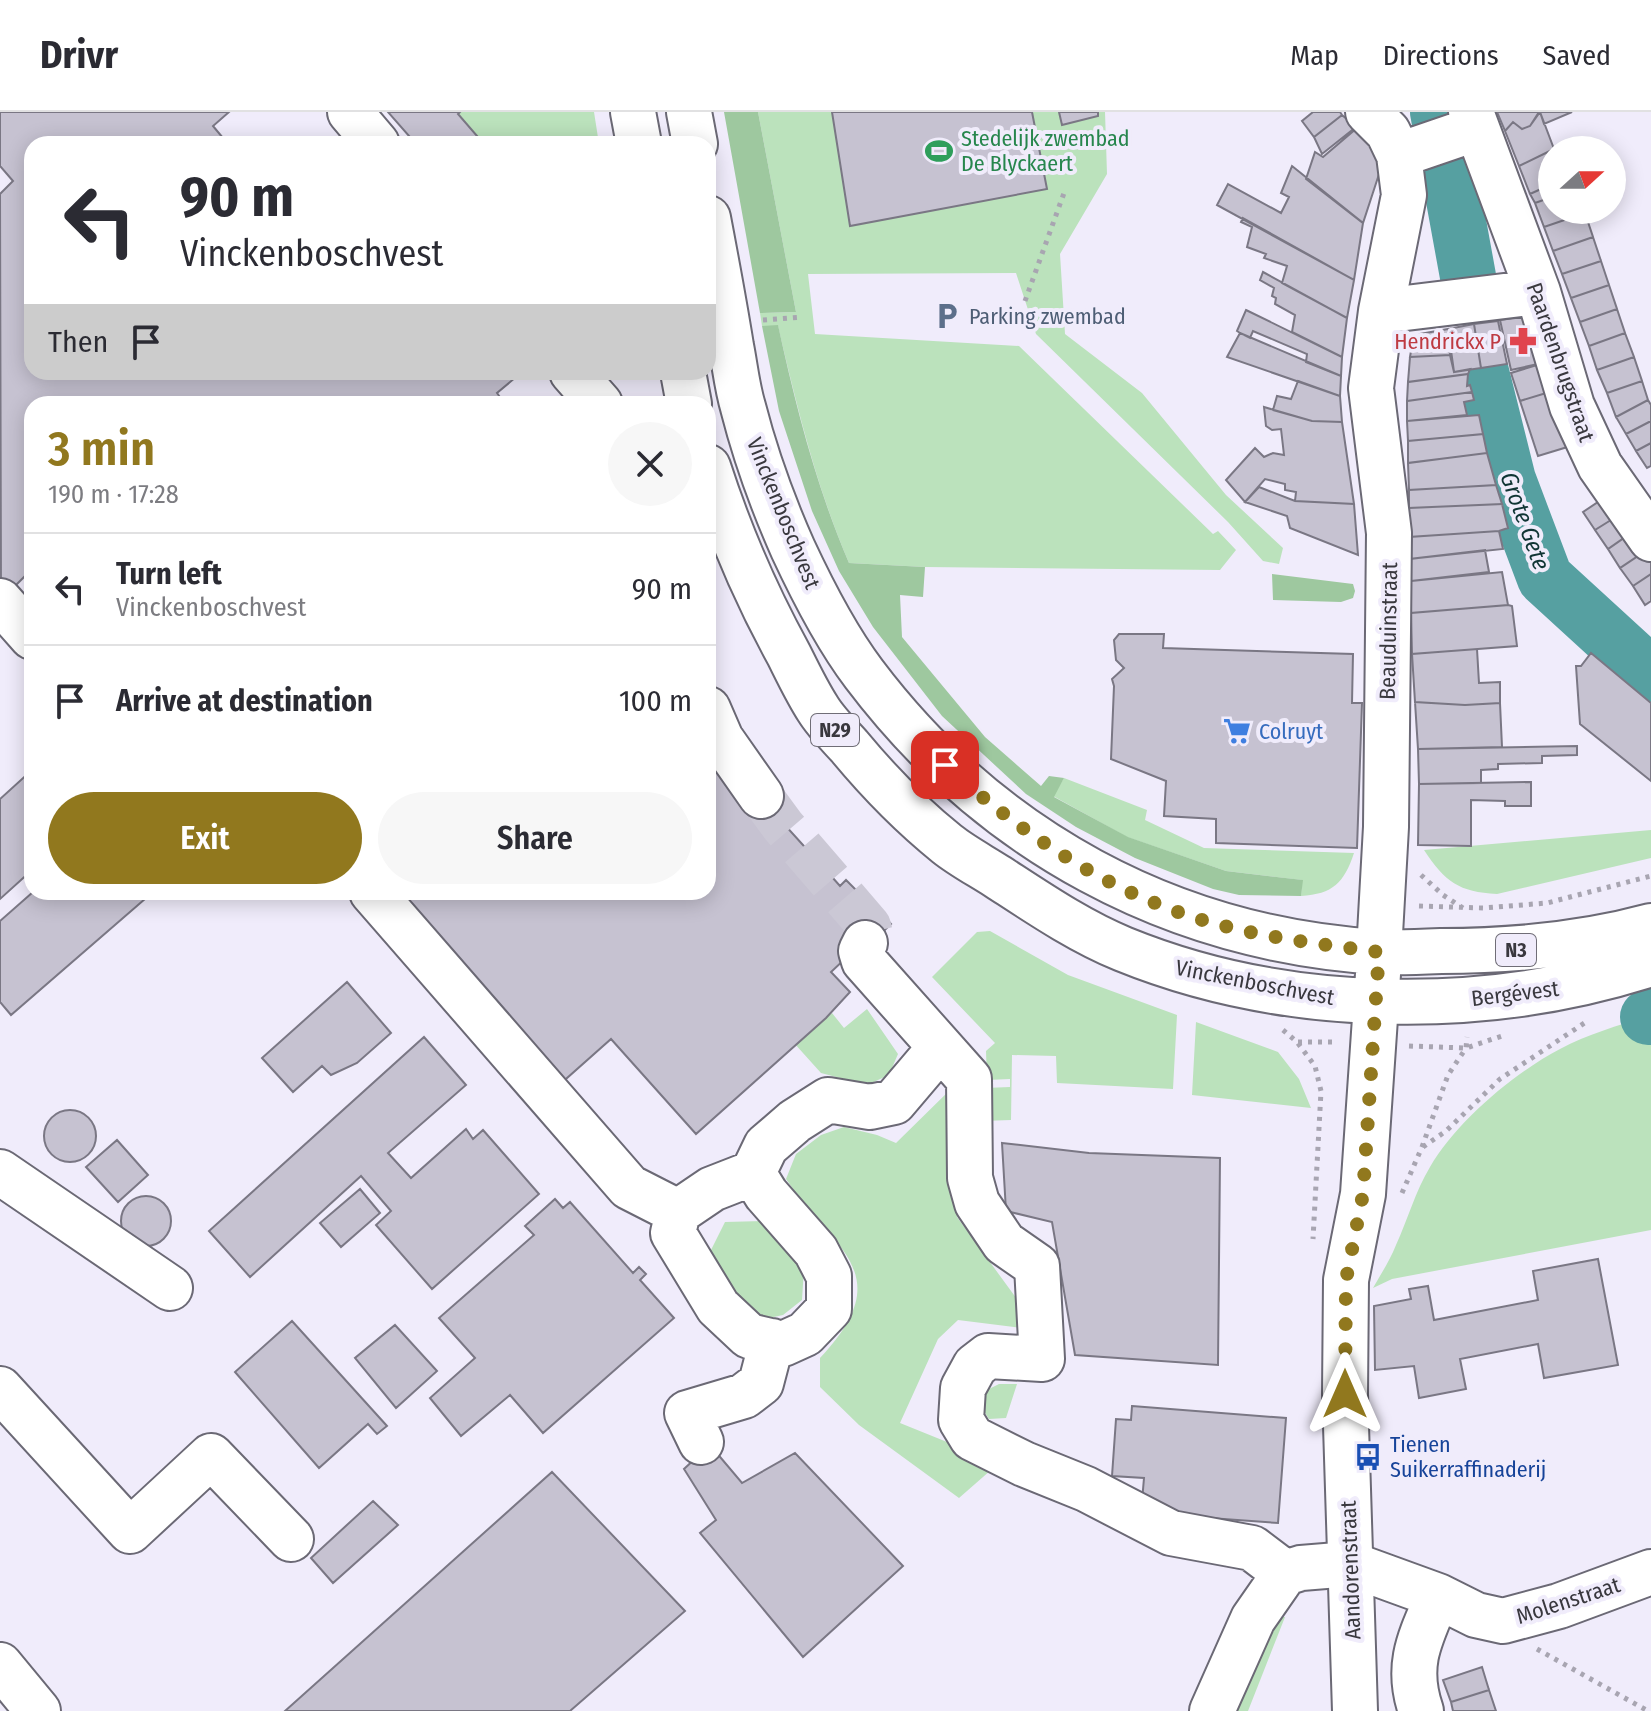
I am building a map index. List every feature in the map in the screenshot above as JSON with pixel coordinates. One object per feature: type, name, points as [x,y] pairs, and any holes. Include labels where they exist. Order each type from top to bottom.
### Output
[{"type":"main road","points":[[350,112],[370,136]]},
{"type":"main road","points":[[633,112],[638,136]]},
{"type":"main road","points":[[689,112],[694,136]]},
{"type":"main road","points":[[1368,112],[1388,132],[1445,135]]},
{"type":"main road","name":"Paardenbrugstraat","points":[[1445,135],[1538,292],[1572,406],[1594,454],[1651,539]]},
{"type":"main road","name":"Beauduinstraat","points":[[1379,952],[1386,827],[1389,533],[1371,388],[1381,311],[1404,195],[1445,135]]},
{"type":"main road","name":"Vinckenboschvest","points":[[716,262],[742,406],[793,547],[822,606],[863,673],[924,746],[989,804],[1050,848],[1139,896],[1200,919],[1280,939],[1379,952]]},
{"type":"main road","points":[[1381,311],[1538,292]]},
{"type":"main road","points":[[579,380],[593,396]]},
{"type":"main road","name":"Vinckenboschvest","points":[[716,491],[727,525],[768,617],[818,709],[879,782],[948,845],[1059,916],[1122,949],[1199,975],[1290,993],[1377,1003]]},
{"type":"main road","points":[[0,601],[24,628]]},
{"type":"main road","points":[[716,727],[761,796]]},
{"type":"main road","points":[[379,900],[629,1187],[678,1212]]},
{"type":"main road","name":"Bergévest","points":[[1379,952],[1532,949],[1611,937],[1651,926]]},
{"type":"main road","points":[[865,943],[861,951],[864,961],[939,1049],[969,1079],[970,1178],[977,1203],[1004,1243],[1037,1266],[1042,1359],[988,1356],[975,1366],[963,1388],[961,1420],[966,1429],[972,1438],[1024,1464],[1086,1489],[1171,1533],[1252,1548],[1285,1573]]},
{"type":"main road","name":"Aandorenstraat","points":[[1355,1711],[1345,1394],[1346,1280],[1363,1194],[1379,952]]},
{"type":"main road","name":"Bergévest","points":[[1377,1003],[1519,994],[1593,981],[1651,964]]},
{"type":"main road","points":[[753,1173],[766,1194],[816,1251],[829,1276],[829,1309],[805,1334],[783,1344],[749,1336],[718,1307],[673,1233],[678,1212],[712,1189],[753,1173],[766,1146],[795,1121],[828,1100],[870,1107],[894,1102],[939,1049]]},
{"type":"main road","points":[[0,1172],[170,1288]]},
{"type":"main road","points":[[701,1442],[687,1413],[744,1396],[761,1383],[772,1341]]},
{"type":"main road","points":[[0,1389],[130,1531],[211,1456],[291,1539]]},
{"type":"main road","points":[[1212,1711],[1253,1619],[1285,1573],[1301,1568],[1350,1564]]},
{"type":"main road","name":"Molenstraat","points":[[1350,1564],[1438,1596],[1476,1615],[1503,1621],[1559,1606],[1651,1572]]},
{"type":"main road","points":[[1421,1711],[1413,1688],[1417,1646],[1438,1596]]},
{"type":"main road","points":[[0,1665],[38,1711]]},
{"type":"path","points":[[1025,301],[1064,193]]},
{"type":"path","points":[[749,321],[802,317]]},
{"type":"path","points":[[1382,904],[1483,908],[1547,903],[1651,876]]},
{"type":"path","points":[[1466,1048],[1448,1075],[1422,1147],[1446,1131],[1500,1079],[1596,1016]]},
{"type":"path","name":"Vinckenboschvest","points":[[1283,1029],[1297,1042]]},
{"type":"path","points":[[1503,1621],[1536,1648],[1648,1711]]},
{"type":"green space","points":[[594,112],[598,136],[477,136],[458,114]]},
{"type":"green space","points":[[724,112],[758,112],[796,312],[760,313]]},
{"type":"green space","points":[[758,112],[1105,112],[1107,174],[1060,254],[1065,334],[1142,393],[1226,495],[1283,548],[1279,564],[1263,561],[1228,522],[1036,334],[1016,273],[808,274],[815,334],[1019,346],[1213,534],[1218,531],[1236,550],[1220,570],[925,567],[849,563],[817,476],[778,326],[762,326],[760,313],[796,312]]},
{"type":"green space","points":[[778,325],[808,446],[849,563],[925,567],[923,597],[900,595],[902,637],[985,737],[1041,786],[1049,776],[1064,778],[1054,797],[1128,837],[1226,871],[1303,880],[1301,896],[1239,895],[1213,889],[1135,858],[1076,827],[1026,794],[942,716],[873,627],[839,571],[812,511],[779,411],[762,326]]},
{"type":"green space","points":[[1272,574],[1353,584],[1355,591],[1353,598],[1341,602],[1273,600]]},
{"type":"green space","points":[[1064,778],[1147,810],[1145,820],[1204,848],[1354,853],[1336,885],[1321,893],[1301,896],[1302,880],[1226,871],[1127,837],[1053,796]]},
{"type":"green space","points":[[1651,830],[1651,858],[1497,894],[1473,891],[1454,883],[1424,850]]},
{"type":"green space","points":[[990,931],[1068,975],[1177,1015],[1173,1089],[1057,1083],[1056,1056],[1012,1055],[1011,1120],[982,1121],[985,1088],[1010,1087],[1010,1079],[987,1080],[986,1051],[995,1043],[932,977],[977,932]]},
{"type":"green space","points":[[867,1009],[898,1054],[889,1075],[867,1085],[821,1073],[794,1043],[832,1013],[844,1028]]},
{"type":"green space","points":[[1651,1015],[1651,1230],[1392,1279],[1373,1288],[1394,1251],[1430,1167],[1470,1116],[1542,1059],[1593,1034]]},
{"type":"green space","points":[[1196,1022],[1278,1052],[1299,1079],[1311,1108],[1192,1095]]},
{"type":"green space","points":[[954,1086],[961,1102],[957,1217],[1022,1306],[1021,1328],[958,1320],[938,1339],[900,1423],[999,1463],[959,1498],[859,1425],[820,1387],[820,1358],[843,1329],[855,1304],[857,1283],[851,1263],[839,1244],[786,1179],[796,1154],[821,1135],[844,1127],[896,1143]]},
{"type":"green space","points":[[763,1221],[804,1268],[802,1300],[783,1315],[760,1320],[717,1272],[710,1252],[725,1222]]},
{"type":"green space","points":[[999,1384],[1017,1384],[1006,1418],[989,1419],[980,1405],[987,1390]]},
{"type":"green space","points":[[1272,1615],[1285,1617],[1248,1711],[1225,1711]]},
{"type":"building","points":[[0,112],[229,112],[213,126],[221,136],[24,136],[24,380],[512,380],[497,393],[499,396],[24,396],[24,577],[1,600],[0,194],[13,181],[0,166]]},
{"type":"building","points":[[388,112],[460,112],[458,114],[477,136],[409,136]]},
{"type":"building","name":"Stedelijk zwembad De Blyckaert","points":[[832,112],[1032,112],[1047,189],[850,226]]},
{"type":"building","points":[[1059,112],[1098,112],[1098,116],[1062,125]]},
{"type":"building","points":[[1313,112],[1340,112],[1342,115],[1314,137],[1302,121]]},
{"type":"building","points":[[1497,112],[1539,112],[1530,126],[1522,129],[1513,122],[1505,131]]},
{"type":"building","points":[[1540,112],[1572,112],[1544,124]]},
{"type":"building","points":[[1540,112],[1549,136],[1538,136],[1538,157],[1519,166],[1505,131],[1513,122],[1522,129],[1530,126]]},
{"type":"building","points":[[1342,115],[1356,127],[1322,154],[1314,137]]},
{"type":"building","points":[[1357,128],[1381,159],[1382,165],[1363,223],[1306,179],[1315,152],[1323,157]]},
{"type":"building","points":[[1538,157],[1538,190],[1530,194],[1519,166]]},
{"type":"building","points":[[1292,166],[1363,223],[1354,280],[1217,205],[1228,184],[1281,213],[1289,197],[1281,193]]},
{"type":"building","points":[[1538,190],[1538,202],[1535,203],[1530,194]]},
{"type":"building","points":[[1243,218],[1354,280],[1347,318],[1282,283],[1287,266],[1264,258],[1266,254],[1247,247],[1252,227],[1241,222]]},
{"type":"building","points":[[1553,224],[1589,224],[1593,237],[1553,251],[1544,227]]},
{"type":"building","points":[[1593,237],[1601,261],[1562,274],[1553,251]]},
{"type":"building","points":[[1601,261],[1609,285],[1571,298],[1562,274]]},
{"type":"building","points":[[1263,272],[1347,318],[1342,357],[1292,332],[1295,315],[1275,304],[1276,298],[1272,296],[1274,288],[1260,280]]},
{"type":"building","points":[[1609,285],[1617,309],[1580,322],[1571,298]]},
{"type":"building","points":[[1617,309],[1625,333],[1589,346],[1580,322]]},
{"type":"building","points":[[1246,310],[1342,357],[1341,376],[1306,362],[1307,354],[1253,331],[1250,338],[1237,331]]},
{"type":"building","name":"Hendrickx P","points":[[1536,314],[1547,362],[1511,370],[1500,320]]},
{"type":"building","points":[[1498,321],[1507,364],[1481,368],[1474,324]]},
{"type":"building","points":[[1474,324],[1481,368],[1454,372],[1448,329]]},
{"type":"building","points":[[1448,329],[1450,355],[1410,357],[1413,339],[1420,334]]},
{"type":"building","points":[[1240,333],[1341,376],[1340,396],[1227,357]]},
{"type":"building","points":[[1625,333],[1634,357],[1597,370],[1589,346]]},
{"type":"building","points":[[1450,355],[1454,372],[1470,369],[1468,374],[1408,382],[1410,357]]},
{"type":"building","points":[[1634,357],[1642,381],[1607,393],[1597,370]]},
{"type":"building","points":[[1547,362],[1556,390],[1520,401],[1511,373]]},
{"type":"building","points":[[1468,374],[1467,386],[1470,385],[1472,392],[1407,401],[1408,382]]},
{"type":"building","points":[[1298,381],[1340,396],[1342,422],[1312,421],[1273,410],[1277,396],[1291,399]]},
{"type":"building","points":[[1642,381],[1648,400],[1616,417],[1607,393]]},
{"type":"building","points":[[1556,390],[1574,445],[1538,456],[1520,401]]},
{"type":"building","points":[[1472,392],[1474,400],[1464,402],[1467,415],[1407,421],[1407,401]]},
{"type":"building","points":[[1648,400],[1651,421],[1626,434],[1616,417]]},
{"type":"building","points":[[1264,407],[1312,421],[1342,422],[1354,504],[1295,501],[1296,492],[1285,490],[1285,484],[1265,479],[1245,502],[1226,480],[1255,448],[1264,457],[1273,453],[1284,455],[1281,429],[1272,430],[1266,426]]},
{"type":"building","points":[[1479,415],[1483,434],[1408,441],[1407,421]]},
{"type":"building","points":[[1651,421],[1651,443],[1636,451],[1626,434]]},
{"type":"building","points":[[1483,434],[1487,453],[1408,463],[1408,441]]},
{"type":"building","points":[[1651,443],[1651,466],[1647,468],[1636,451]]},
{"type":"building","points":[[1487,453],[1496,485],[1409,490],[1408,463]]},
{"type":"building","points":[[1496,485],[1502,504],[1409,508],[1409,490]]},
{"type":"building","points":[[1259,487],[1295,501],[1354,504],[1358,555],[1290,528],[1287,516],[1245,502]]},
{"type":"building","points":[[1607,496],[1619,515],[1595,530],[1583,512]]},
{"type":"building","points":[[1502,504],[1508,528],[1409,537],[1409,508]]},
{"type":"building","points":[[1619,515],[1631,533],[1608,549],[1595,530]]},
{"type":"building","points":[[1499,531],[1503,549],[1410,559],[1409,537]]},
{"type":"building","points":[[1631,533],[1644,552],[1620,568],[1608,549]]},
{"type":"building","points":[[1485,550],[1489,572],[1411,581],[1410,559]]},
{"type":"building","points":[[1644,552],[1651,563],[1651,574],[1633,586],[1620,568]]},
{"type":"building","points":[[1502,572],[1508,605],[1411,613],[1411,581]]},
{"type":"building","points":[[1651,574],[1651,601],[1645,605],[1633,586]]},
{"type":"building","points":[[1512,606],[1517,646],[1412,654],[1411,613]]},
{"type":"building","name":"Colruyt","points":[[1119,634],[1164,634],[1163,648],[1353,654],[1352,703],[1362,703],[1357,848],[1216,843],[1216,819],[1164,816],[1166,781],[1111,759],[1112,679],[1124,668],[1116,660],[1114,640]]},
{"type":"building","points":[[1477,649],[1479,683],[1500,682],[1500,703],[1465,705],[1415,702],[1412,654]]},
{"type":"building","points":[[1591,653],[1651,703],[1651,781],[1580,724],[1576,666],[1581,666]]},
{"type":"building","points":[[1415,702],[1465,705],[1500,703],[1502,747],[1418,749]]},
{"type":"building","points":[[1577,746],[1577,755],[1542,756],[1542,763],[1498,764],[1498,769],[1481,770],[1481,783],[1419,784],[1418,749]]},
{"type":"building","points":[[716,749],[812,855],[820,847],[833,859],[824,868],[840,886],[846,880],[857,891],[851,897],[872,921],[881,913],[891,924],[868,946],[864,941],[831,972],[850,992],[826,1018],[696,1134],[611,1039],[558,1086],[395,900],[716,900]]},
{"type":"building","points":[[24,777],[24,877],[0,899],[0,799]]},
{"type":"building","points":[[1531,782],[1531,806],[1505,806],[1505,801],[1471,800],[1471,846],[1418,845],[1419,784]]},
{"type":"building","points":[[24,900],[144,900],[11,1015],[0,1002],[0,921]]},
{"type":"building","points":[[347,982],[391,1033],[357,1063],[331,1075],[322,1066],[293,1092],[262,1058]]},
{"type":"building","points":[[424,1037],[466,1085],[388,1153],[411,1178],[466,1129],[473,1139],[483,1130],[539,1194],[432,1289],[376,1225],[391,1211],[361,1176],[250,1277],[209,1231]]},
{"type":"building","points":[[70,1110],[88,1118],[96,1136],[88,1154],[70,1162],[52,1154],[44,1136],[52,1118]]},
{"type":"building","points":[[117,1140],[148,1175],[118,1202],[86,1167]]},
{"type":"building","points":[[1002,1143],[1089,1153],[1220,1158],[1218,1365],[1075,1355],[1052,1222],[1006,1211]]},
{"type":"building","points":[[360,1189],[380,1213],[341,1247],[320,1223]]},
{"type":"building","points":[[146,1196],[164,1203],[171,1221],[164,1239],[146,1246],[128,1239],[121,1221],[128,1203]]},
{"type":"building","points":[[555,1199],[563,1208],[570,1202],[633,1273],[639,1267],[646,1274],[640,1280],[674,1318],[543,1433],[510,1395],[461,1436],[430,1398],[475,1358],[439,1318],[534,1235],[525,1226]]},
{"type":"building","points":[[1598,1259],[1618,1365],[1544,1378],[1538,1344],[1460,1359],[1466,1389],[1419,1398],[1414,1366],[1375,1370],[1374,1306],[1411,1299],[1409,1289],[1428,1286],[1434,1320],[1538,1300],[1533,1271]]},
{"type":"building","points":[[292,1321],[387,1426],[377,1434],[368,1424],[319,1468],[235,1372]]},
{"type":"building","points":[[395,1325],[437,1371],[396,1408],[355,1358]]},
{"type":"building","points":[[1132,1406],[1286,1418],[1278,1523],[1141,1513],[1144,1478],[1112,1476],[1116,1419],[1131,1420]]},
{"type":"building","points":[[710,1445],[742,1483],[795,1453],[903,1566],[803,1657],[700,1533],[716,1520],[684,1469]]},
{"type":"building","points":[[552,1472],[685,1611],[570,1711],[285,1711]]},
{"type":"building","points":[[373,1501],[398,1525],[333,1583],[311,1558]]},
{"type":"building","points":[[1482,1667],[1489,1690],[1451,1702],[1443,1680]]},
{"type":"building","points":[[1489,1690],[1496,1711],[1453,1711],[1451,1702]]},
{"type":"waterway","name":"Grote Gete","points":[[1438,112],[1469,282]]},
{"type":"waterway","name":"Grote Gete","points":[[1481,372],[1508,480],[1545,578],[1651,675]]},
{"type":"tunnel","points":[[761,796],[869,926],[871,934],[865,943]]},
{"type":"place","name":"Stedelijk zwembad De Blyckaert","points":[[939,151]]},
{"type":"place","name":"Parking zwembad","points":[[947,316]]},
{"type":"place","name":"Hendrickx P","points":[[1523,341]]},
{"type":"place","name":"Colruyt","points":[[1237,731]]},
{"type":"place","name":"Tienen Suikerraffinaderij","points":[[1368,1457]]},
{"type":"route","points":[[945,765],[989,804],[1050,848],[1139,896],[1200,919],[1280,939],[1379,952],[1363,1194],[1346,1280],[1345,1394]]}]
